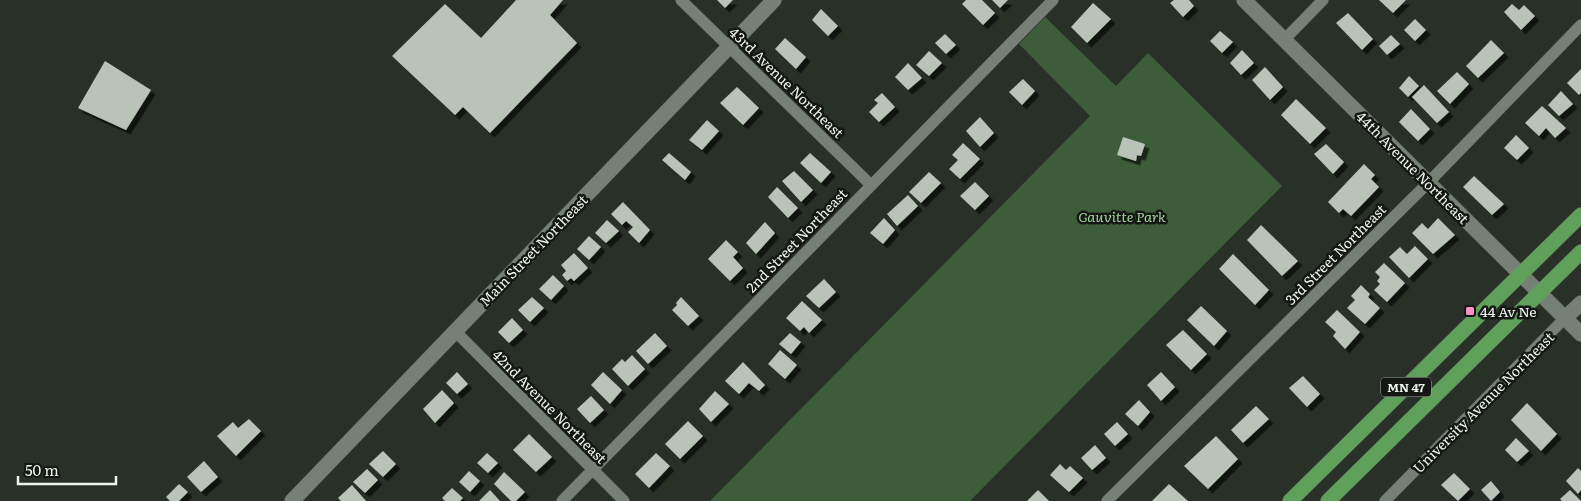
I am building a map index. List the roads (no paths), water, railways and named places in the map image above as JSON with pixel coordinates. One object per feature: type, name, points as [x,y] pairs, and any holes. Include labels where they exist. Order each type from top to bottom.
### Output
[{"type":"main road","name":"MN 47","points":[[1290,501],[1581,215]]},
{"type":"main road","name":"MN 47","points":[[1328,501],[1581,252]]},
{"type":"street","name":"43rd Avenue Northeast","points":[[682,0],[871,185]]},
{"type":"street","name":"Main Street Northeast","points":[[292,501],[774,0]]},
{"type":"street","name":"2nd Street Northeast","points":[[562,501],[1053,0]]},
{"type":"street","name":"44th Avenue Northeast","points":[[1244,0],[1581,334]]},
{"type":"street","points":[[1284,40],[1323,0]]},
{"type":"street","name":"3rd Street Northeast","points":[[1107,501],[1429,182],[1581,25]]},
{"type":"street","name":"University Avenue Northeast","points":[[1386,501],[1581,303]]},
{"type":"street","name":"42nd Avenue Northeast","points":[[455,331],[624,501]]},
{"type":"place","name":"44 Av Ne","points":[[1470,311]]},
{"type":"park label","name":"Gauvitte Park","points":[[1122,216]]}]
